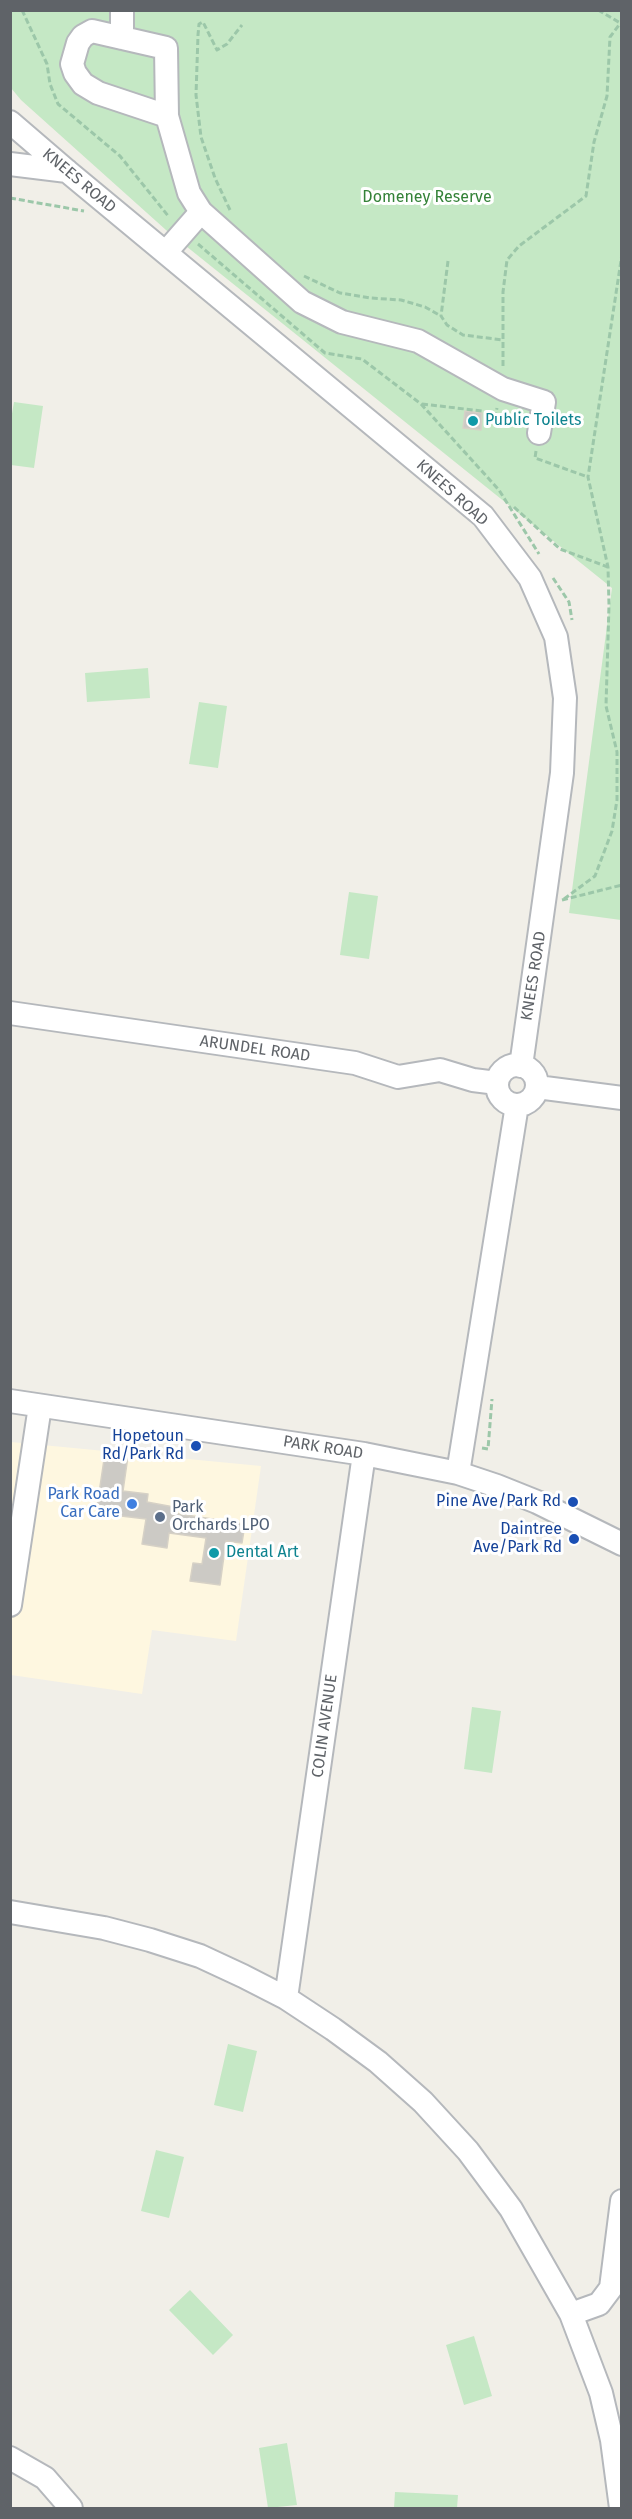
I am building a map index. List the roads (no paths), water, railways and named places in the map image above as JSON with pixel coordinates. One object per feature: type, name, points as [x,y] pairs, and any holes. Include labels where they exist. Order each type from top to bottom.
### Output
[{"type":"street","points":[[122,10],[122,38]]},
{"type":"street","points":[[168,116],[98,93],[83,84],[72,64],[74,53],[83,36],[92,31],[166,48],[168,116],[189,193],[201,212],[302,302],[342,322],[418,341],[502,389],[544,402],[539,433]]},
{"type":"street","name":"KNEES ROAD","points":[[10,122],[483,516],[530,578],[556,637],[565,698],[559,900],[521,1066]]},
{"type":"street","points":[[10,164],[67,171]]},
{"type":"street","points":[[166,252],[201,212]]},
{"type":"street","name":"ARUNDEL ROAD","points":[[10,1013],[356,1063],[398,1077],[440,1070],[473,1080],[497,1083]]},
{"type":"street","points":[[521,1066],[531,1071],[537,1081],[537,1087],[533,1098],[517,1105],[510,1104],[500,1096],[497,1083],[499,1077],[508,1068],[521,1066]]},
{"type":"street","points":[[537,1087],[621,1098]]},
{"type":"street","points":[[458,1473],[517,1105]]},
{"type":"street","points":[[10,1605],[15,1547],[20,1405]]},
{"type":"street","name":"PARK ROAD","points":[[20,1405],[364,1454],[458,1473],[537,1502],[621,1544]]},
{"type":"street","name":"COLIN AVENUE","points":[[286,1998],[364,1454]]},
{"type":"street","points":[[10,1912],[104,1928],[200,1956],[286,1998],[378,2062],[423,2102],[468,2151],[511,2210],[571,2314],[601,2393],[612,2440],[621,2508]]},
{"type":"street","points":[[571,2314],[599,2304],[611,2288],[621,2201]]},
{"type":"street","points":[[10,2458],[45,2478],[71,2508]]},
{"type":"place","name":"Public Toilets","points":[[473,421]]},
{"type":"place","name":"Hopetoun Rd/Park Rd","points":[[196,1446]]},
{"type":"place","name":"Pine Ave/Park Rd","points":[[573,1502]]},
{"type":"place","name":"Park Road Car Care","points":[[132,1504]]},
{"type":"place","name":"Park Orchards LPO","points":[[160,1517]]},
{"type":"place","name":"Daintree Ave/Park Rd","points":[[574,1539]]},
{"type":"place","name":"Dental Art","points":[[214,1553]]},
{"type":"park label","name":"Domeney Reserve","points":[[427,198]]}]
